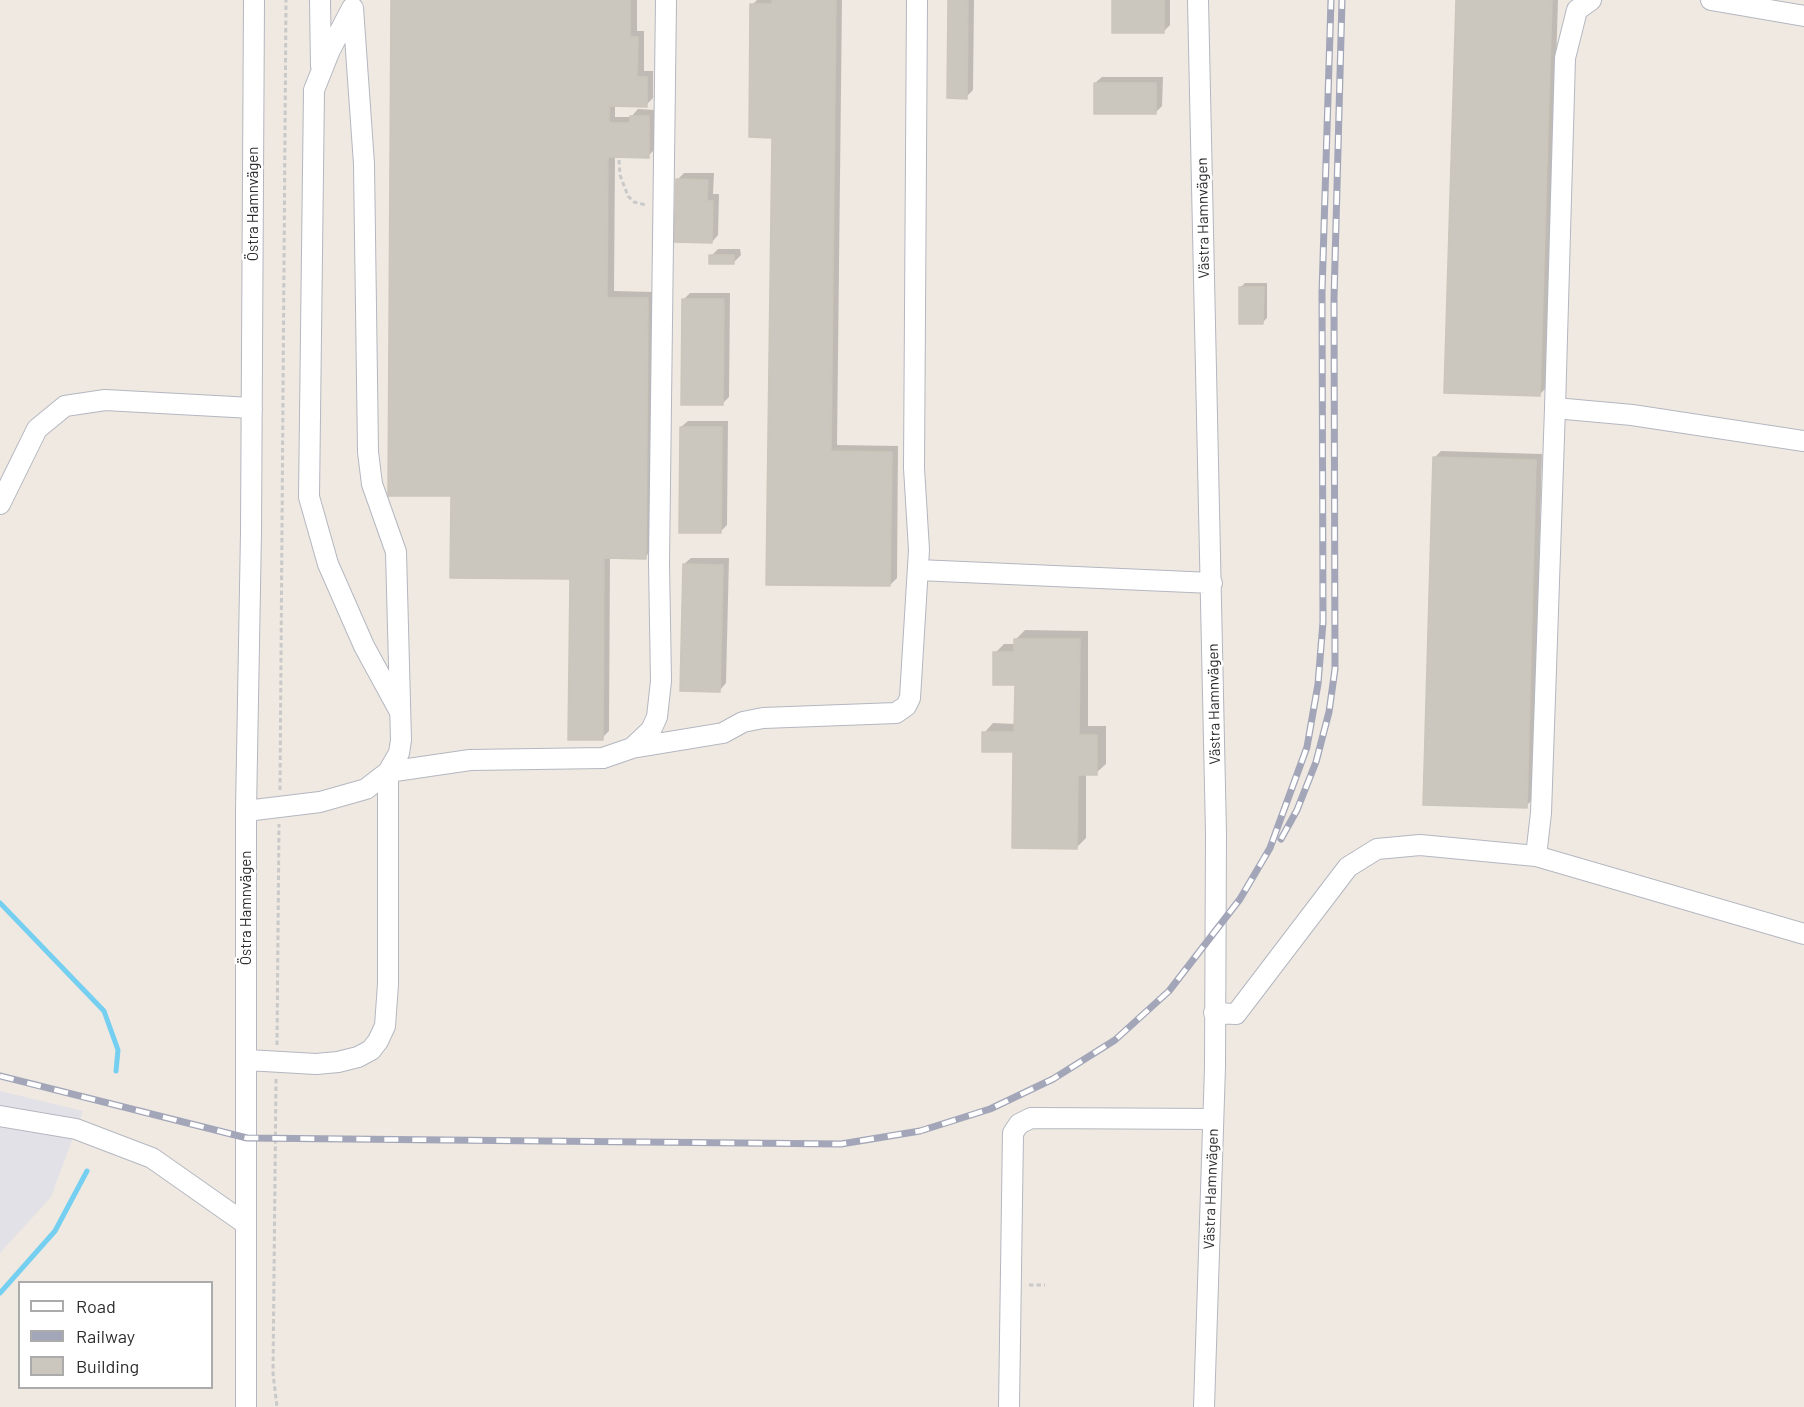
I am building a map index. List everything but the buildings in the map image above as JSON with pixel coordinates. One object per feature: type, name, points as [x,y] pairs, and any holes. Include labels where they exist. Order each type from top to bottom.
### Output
[{"type":"street","name":"Östra Hamnvägen","points":[[246,1407],[248,1060],[246,811],[252,408],[254,0]]},
{"type":"street","points":[[320,0],[321,69]]},
{"type":"street","points":[[632,748],[651,730],[660,705],[666,0]]},
{"type":"street","points":[[388,772],[470,760],[603,758],[632,748],[723,733],[743,722],[763,718],[896,713],[906,706],[910,698],[918,570],[914,468],[917,0]]},
{"type":"street","name":"Västra Hamnvägen","points":[[1198,0],[1216,821],[1214,1119],[1204,1407]]},
{"type":"street","points":[[1536,856],[1541,813],[1565,58],[1577,10],[1591,0]]},
{"type":"street","points":[[1711,0],[1804,16]]},
{"type":"street","points":[[246,811],[279,808],[345,796],[366,789],[388,772],[399,753],[402,715],[396,552],[372,484],[368,452],[364,164],[355,4]]},
{"type":"street","points":[[355,4],[321,69],[314,90],[312,111],[309,497],[318,536],[339,591],[364,646],[402,715]]},
{"type":"street","points":[[0,504],[37,429],[65,406],[105,400],[252,408]]},
{"type":"street","points":[[1555,408],[1632,415],[1804,441]]},
{"type":"street","points":[[918,570],[1212,583]]},
{"type":"street","points":[[248,1060],[316,1064],[358,1058],[371,1050],[385,1026],[388,984],[388,772]]},
{"type":"street","points":[[1214,1012],[1236,1014],[1348,867],[1377,849],[1420,845],[1536,856],[1804,934]]},
{"type":"street","points":[[0,1116],[76,1129],[152,1158],[246,1224]]},
{"type":"street","points":[[1008,1407],[1013,1133],[1019,1125],[1031,1118],[1214,1119]]},
{"type":"path","points":[[277,1407],[273,1373],[286,0]]},
{"type":"path","points":[[619,160],[620,175],[628,196],[634,202],[663,206]]},
{"type":"shaded area","points":[[0,1091],[83,1111],[51,1197],[0,1253]]},
{"type":"waterway","points":[[0,903],[104,1011],[118,1050],[116,1071]]},
{"type":"waterway","points":[[0,1293],[55,1231],[87,1171]]},
{"type":"railway","points":[[0,1076],[247,1138],[841,1144],[920,1131],[990,1109],[1053,1079],[1115,1040],[1169,991],[1240,899],[1270,848],[1307,747],[1318,684],[1323,622],[1322,292],[1331,0]]},
{"type":"railway","points":[[1281,839],[1297,810],[1316,762],[1329,712],[1335,669],[1334,299],[1342,0]]}]
